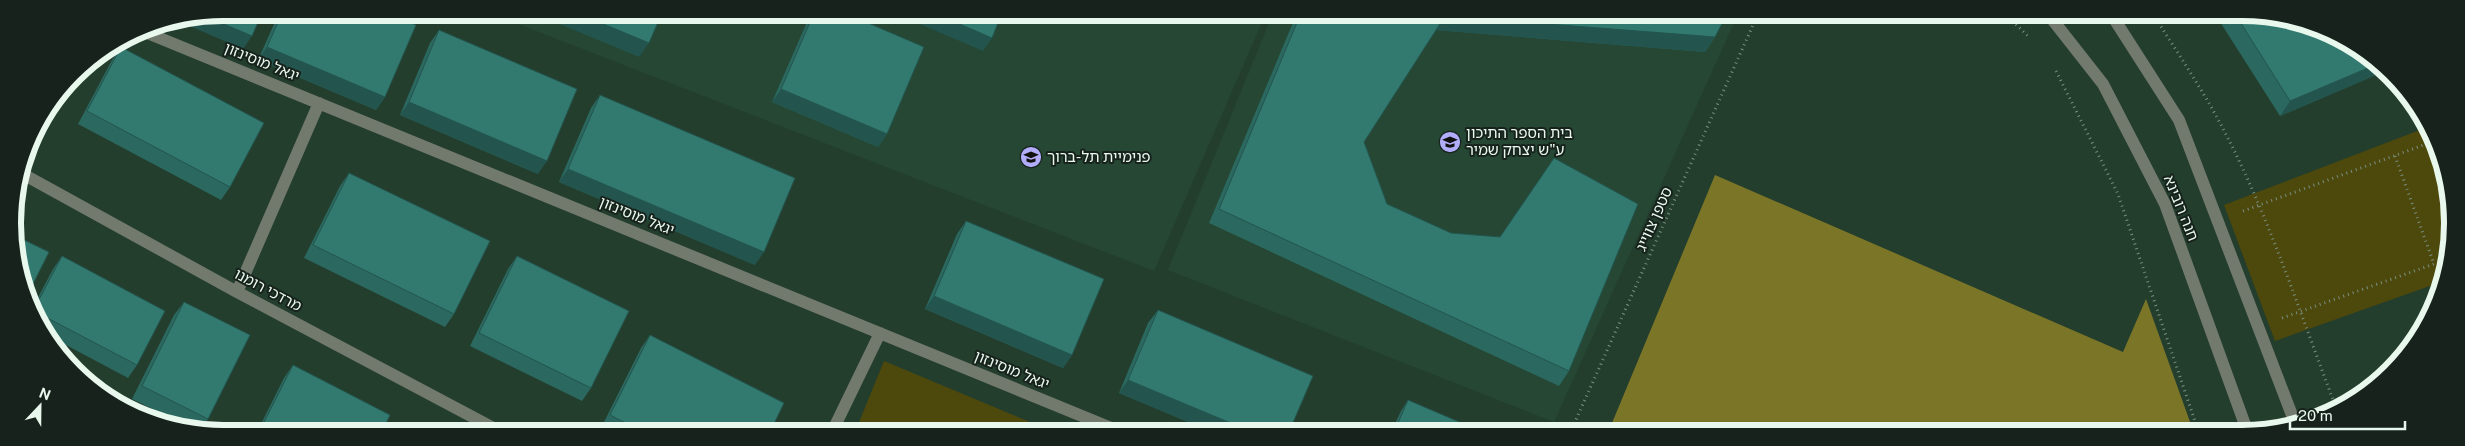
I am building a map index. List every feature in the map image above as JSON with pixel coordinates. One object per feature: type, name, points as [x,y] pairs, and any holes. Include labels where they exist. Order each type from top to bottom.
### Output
[{"type":"street","name":"חנה רובינא","points":[[2054,21],[2103,84],[2165,204],[2245,425]]},
{"type":"street","name":"חנה רובינא","points":[[2116,21],[2179,120],[2294,418]]},
{"type":"street","name":"יגאל מוסינזון","points":[[152,35],[1104,425]]},
{"type":"street","points":[[237,292],[319,103]]},
{"type":"street","name":"מרדכי רומנו","points":[[27,176],[237,292],[488,425]]},
{"type":"street","points":[[835,425],[880,334]]},
{"type":"path","name":"סטפן צווייג","points":[[1574,425],[1755,21]]},
{"type":"path","points":[[2013,21],[2033,40]]},
{"type":"path","points":[[2157,21],[2210,105],[2258,206],[2334,402]]},
{"type":"path","points":[[2052,62],[2118,194],[2196,425]]},
{"type":"path","points":[[2218,220],[2427,144]]},
{"type":"path","points":[[2395,156],[2434,264]]},
{"type":"path","points":[[2258,326],[2440,262]]},
{"type":"shaded area","name":"פנימיית תל-ברוך","points":[[511,21],[1263,21],[1154,271]]},
{"type":"shaded area","name":"בית הספר התיכון ע\"ש יצחק שמיר","points":[[1270,21],[1735,21],[1554,422],[1168,270]]},
{"type":"shaded area","points":[[2421,130],[2433,158],[2442,197],[2444,223],[2442,249],[2434,284],[2275,341],[2224,205]]},
{"type":"shaded area","points":[[1715,175],[2123,352],[2146,299],[2191,425],[1616,425],[1612,423]]},
{"type":"shaded area","points":[[884,361],[1037,425],[858,425]]},
{"type":"building","points":[[218,21],[259,21],[252,36]]},
{"type":"building","points":[[278,21],[406,21],[416,25],[385,97],[267,47]]},
{"type":"building","points":[[596,21],[659,21],[649,43]]},
{"type":"building","points":[[811,21],[864,21],[924,47],[887,134],[781,89]]},
{"type":"building","points":[[953,21],[999,21],[992,38]]},
{"type":"building","points":[[1298,21],[1442,21],[1364,142],[1387,204],[1451,233],[1500,237],[1554,158],[1638,204],[1569,371],[1219,209]]},
{"type":"building","points":[[1509,21],[1723,21],[1715,37]]},
{"type":"building","points":[[2239,21],[2281,25],[2307,32],[2343,48],[2370,67],[2290,101]]},
{"type":"building","points":[[439,30],[577,89],[547,161],[409,102]]},
{"type":"building","points":[[122,48],[264,123],[230,187],[87,111],[120,49]]},
{"type":"building","points":[[600,95],[795,178],[764,252],[568,169]]},
{"type":"building","points":[[349,173],[490,241],[454,314],[313,245]]},
{"type":"building","points":[[966,221],[1104,279],[1072,355],[934,296]]},
{"type":"building","points":[[22,239],[49,252],[32,287],[25,262]]},
{"type":"building","points":[[62,256],[165,311],[137,365],[44,316],[38,302]]},
{"type":"building","points":[[517,256],[629,311],[591,388],[479,333]]},
{"type":"building","points":[[184,302],[250,335],[208,419],[142,386]]},
{"type":"building","points":[[1158,310],[1313,376],[1292,425],[1235,425],[1128,380]]},
{"type":"building","points":[[650,335],[784,403],[773,425],[629,425],[610,415]]},
{"type":"building","points":[[293,365],[390,415],[385,425],[263,425]]},
{"type":"building","points":[[1408,400],[1466,425],[1397,425]]},
{"type":"place","name":"בית הספר התיכון ע\"ש יצחק שמיר","points":[[1450,142]]},
{"type":"place","name":"פנימיית תל-ברוך","points":[[1031,157]]}]
